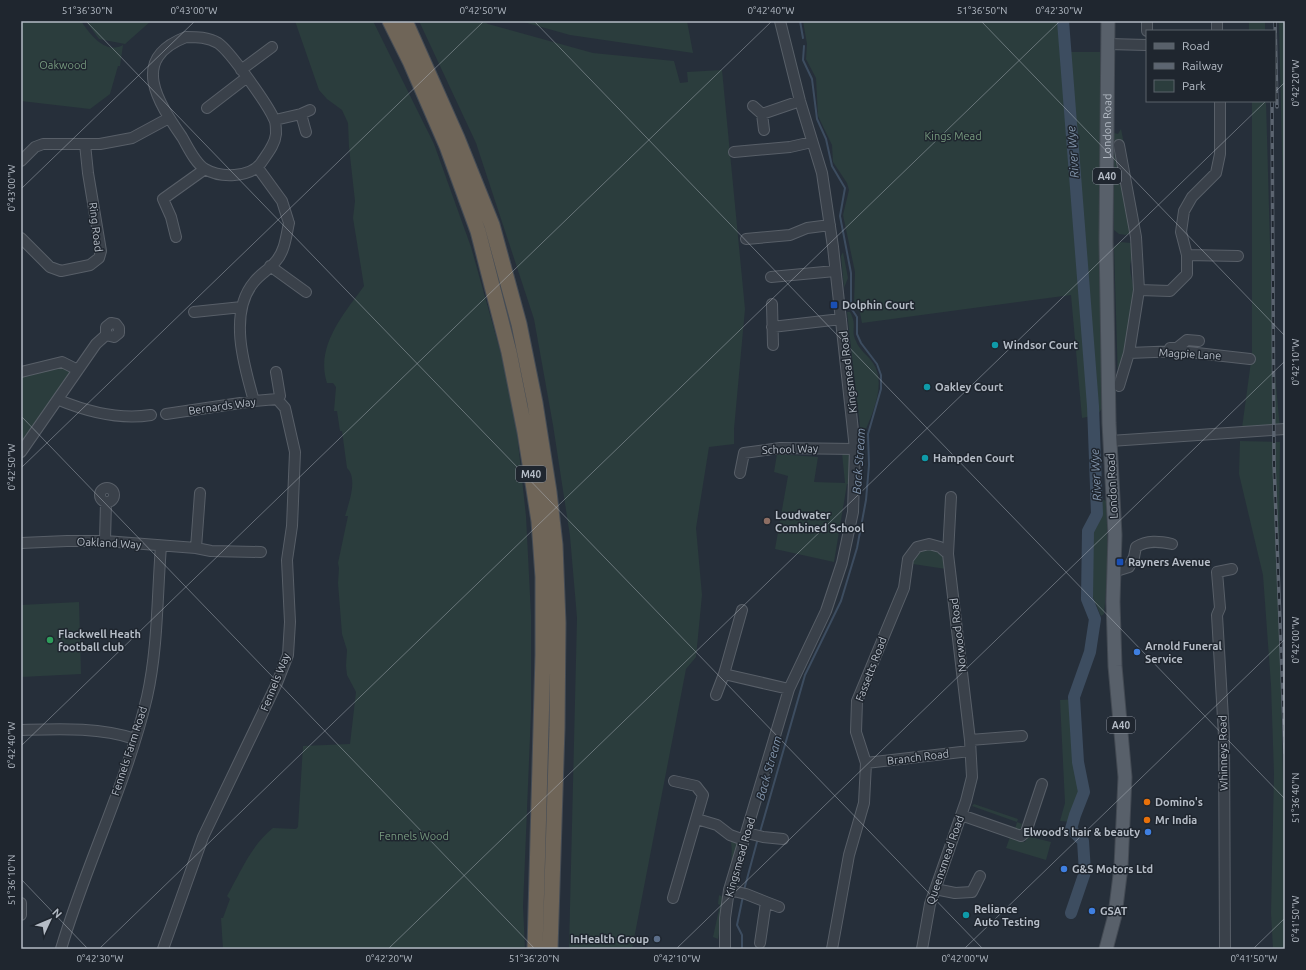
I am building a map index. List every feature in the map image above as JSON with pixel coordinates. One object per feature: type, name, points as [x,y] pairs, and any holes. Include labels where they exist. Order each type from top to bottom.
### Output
[{"type":"highway","name":"M40","points":[[390,21],[411,63],[447,146],[478,231],[509,352],[525,432],[539,521],[543,577],[543,655],[535,949]]},
{"type":"highway","name":"M40","points":[[405,21],[458,138],[494,232],[519,324],[535,403],[549,492],[555,545],[558,623],[557,728],[550,949]]},
{"type":"main road","name":"London Road","points":[[1106,949],[1115,915],[1121,867],[1125,807],[1125,777],[1115,666],[1113,572],[1115,535],[1110,441],[1106,240],[1108,21]]},
{"type":"street","name":"Kingsmead Road","points":[[725,949],[725,918],[738,892],[746,837],[789,688],[826,611],[842,563],[853,512],[855,449],[830,225],[822,173],[800,101],[780,21]]},
{"type":"street","points":[[186,37],[202,37],[218,43],[244,74],[275,120],[276,134],[274,142],[258,168],[237,174],[221,175],[204,169],[168,118],[158,100],[153,85],[154,66],[160,53],[171,42],[186,37]]},
{"type":"street","points":[[1108,44],[1146,45]]},
{"type":"street","points":[[207,108],[272,47]]},
{"type":"street","points":[[762,114],[800,101]]},
{"type":"street","points":[[1139,290],[1170,291],[1187,274],[1187,255],[1181,232],[1184,211],[1192,196],[1216,173],[1220,154],[1220,102]]},
{"type":"street","points":[[753,106],[762,114],[764,130]]},
{"type":"street","points":[[275,120],[305,112],[306,132]]},
{"type":"street","points":[[21,161],[35,147],[43,144],[100,144],[132,138],[168,118]]},
{"type":"street","points":[[734,152],[790,147],[812,142]]},
{"type":"street","name":"Ring Road","points":[[21,238],[50,267],[61,271],[90,265],[99,258],[101,251],[88,173],[85,144]]},
{"type":"street","name":"London Road","points":[[1119,145],[1136,238],[1139,290],[1130,351],[1119,386]]},
{"type":"street","points":[[254,401],[247,377],[240,336],[244,297],[254,282],[276,261],[285,244],[288,222],[282,201],[258,168]]},
{"type":"street","points":[[176,237],[171,217],[163,199],[204,169]]},
{"type":"street","points":[[746,239],[790,235],[807,228],[830,225]]},
{"type":"street","points":[[1187,255],[1238,256]]},
{"type":"street","points":[[270,266],[306,292]]},
{"type":"street","points":[[771,277],[835,271]]},
{"type":"street","points":[[772,304],[773,345]]},
{"type":"street","points":[[194,312],[242,308]]},
{"type":"street","points":[[772,328],[841,319]]},
{"type":"street","points":[[21,452],[59,400],[96,344],[106,335]]},
{"type":"street","points":[[1130,351],[1177,348],[1187,340],[1199,340]]},
{"type":"street","name":"Magpie Lane","points":[[1130,351],[1179,352],[1250,359]]},
{"type":"street","points":[[21,372],[62,362],[78,370]]},
{"type":"street","points":[[276,372],[280,396],[277,399]]},
{"type":"street","name":"Bernards Way","points":[[166,414],[277,399]]},
{"type":"street","name":"Fennels Way","points":[[163,949],[204,837],[277,683],[288,655],[290,622],[287,560],[292,526],[294,452],[285,408],[277,399]]},
{"type":"street","points":[[59,400],[84,410],[134,418],[152,415]]},
{"type":"street","points":[[1110,441],[1285,429]]},
{"type":"street","name":"School Way","points":[[740,472],[744,453],[780,448],[855,449]]},
{"type":"street","points":[[196,548],[200,493]]},
{"type":"street","name":"Norwood Road","points":[[951,497],[948,554],[970,740],[972,772]]},
{"type":"street","points":[[105,541],[106,502]]},
{"type":"street","name":"Oakland Way","points":[[21,544],[67,541],[105,541],[210,550],[261,552]]},
{"type":"street","points":[[1113,572],[1129,566],[1134,557],[1136,546],[1143,542],[1161,542],[1172,544]]},
{"type":"street","name":"Fassetts Road","points":[[832,949],[850,855],[864,803],[866,763],[856,732],[858,701],[904,588],[908,559],[917,547],[928,544],[940,547],[948,554]]},
{"type":"street","name":"Fennels Farm Road","points":[[61,949],[75,903],[135,739],[147,696],[153,661],[161,546]]},
{"type":"street","name":"Whinneys Road","points":[[1226,949],[1224,736],[1217,615],[1220,608],[1217,572],[1232,569]]},
{"type":"street","points":[[716,695],[724,674],[742,610]]},
{"type":"street","points":[[724,674],[789,688]]},
{"type":"street","points":[[21,730],[75,729],[125,735],[135,739]]},
{"type":"street","points":[[970,740],[1022,736]]},
{"type":"street","name":"Branch Road","points":[[866,763],[970,751]]},
{"type":"street","name":"Queensmead Road","points":[[922,949],[935,888],[971,781],[972,772]]},
{"type":"street","points":[[673,898],[703,795],[696,786],[674,781]]},
{"type":"street","points":[[960,815],[1021,836],[1026,832],[1042,784]]},
{"type":"street","points":[[697,819],[717,825],[730,835],[783,839]]},
{"type":"street","points":[[935,888],[955,893],[972,892],[980,876]]},
{"type":"street","points":[[738,892],[779,907]]},
{"type":"street","points":[[760,943],[766,902]]},
{"type":"street","points":[[21,903],[21,913]]},
{"type":"green space","name":"Oakwood","points":[[21,21],[81,21],[93,37],[104,45],[116,47],[123,45],[120,66],[118,66],[110,94],[90,109],[21,101]]},
{"type":"green space","points":[[86,21],[151,21],[125,44],[99,39]]},
{"type":"green space","name":"Fennels Wood","points":[[295,21],[373,21],[434,144],[471,247],[501,354],[515,415],[526,516],[531,615],[531,712],[523,907],[525,949],[223,949],[221,918],[223,918],[230,899],[227,896],[247,859],[259,842],[273,828],[296,829],[298,827],[303,746],[350,744],[356,692],[347,675],[347,650],[342,634],[338,583],[338,563],[348,516],[345,516],[352,491],[352,478],[347,468],[342,431],[340,431],[337,411],[334,411],[336,387],[333,383],[327,383],[324,369],[328,343],[340,319],[364,286],[353,218],[355,201],[348,123],[342,110],[327,99],[319,90]]},
{"type":"green space","points":[[419,21],[483,21],[488,24],[593,53],[674,61],[680,83],[688,82],[687,72],[722,70],[745,309],[734,429],[734,444],[709,447],[696,528],[702,595],[696,657],[686,669],[632,949],[569,949],[577,618],[570,536],[553,425],[534,319],[476,143]]},
{"type":"green space","points":[[520,21],[687,21],[693,53],[570,35]]},
{"type":"green space","name":"Kings Mead","points":[[803,21],[1059,21],[1092,416],[1082,418],[1071,295],[862,323],[860,313],[854,304],[855,272],[843,215],[849,190],[847,183],[833,162],[832,145],[818,116],[816,78],[806,59],[807,44]]},
{"type":"green space","points":[[1249,21],[1265,21],[1265,30],[1249,30]]},
{"type":"green space","points":[[1279,21],[1285,21],[1285,271],[1284,241]]},
{"type":"green space","points":[[1070,52],[1100,52],[1103,119],[1105,376],[1102,408],[1099,413]]},
{"type":"green space","points":[[1252,102],[1266,102],[1273,352],[1280,429],[1242,428],[1252,354]]},
{"type":"green space","points":[[1121,129],[1124,144],[1118,144],[1133,231],[1126,235],[1119,234],[1114,230],[1114,133],[1118,134]]},
{"type":"green space","points":[[1120,242],[1131,243],[1134,249],[1130,266],[1134,291],[1134,305],[1130,338],[1118,381],[1114,247]]},
{"type":"green space","points":[[843,252],[848,278],[844,288],[841,256]]},
{"type":"green space","points":[[847,312],[850,312],[852,317],[854,324],[854,337],[857,344],[873,363],[879,380],[877,399],[864,434],[861,435]]},
{"type":"green space","points":[[65,363],[71,372],[21,445],[21,373]]},
{"type":"green space","points":[[1240,441],[1280,442],[1280,632],[1285,949],[1273,949],[1271,913],[1274,774],[1271,685],[1263,575],[1239,474]]},
{"type":"green space","points":[[842,453],[850,453],[849,484],[847,484],[834,562],[775,549],[788,476],[774,472],[777,454],[818,457],[814,482],[845,483]]},
{"type":"green space","points":[[1102,499],[1106,501],[1107,558],[1104,614],[1101,616],[1092,595],[1093,527],[1094,522],[1101,515]]},
{"type":"green space","points":[[933,548],[943,555],[946,569],[913,564],[917,554]]},
{"type":"green space","name":"Flackwell Heath football club","points":[[79,602],[81,674],[21,677],[21,605]]},
{"type":"green space","points":[[1078,699],[1075,748],[1077,762],[1086,780],[1087,788],[1083,798],[1084,801],[1071,822],[1060,821],[1065,803],[1060,700]]},
{"type":"green space","points":[[974,804],[1018,819],[1017,822],[972,806]]},
{"type":"green space","points":[[1017,822],[1022,824],[1020,830],[1015,829]]},
{"type":"green space","points":[[1027,836],[1051,842],[1046,860],[1006,848],[1010,837],[1025,842]]},
{"type":"green space","points":[[730,837],[738,841],[739,846],[727,890],[718,939],[713,937],[720,905],[718,904],[719,895],[723,897],[730,867],[732,852]]},
{"type":"waterway","name":"Back Stream","points":[[800,21],[803,38]]},
{"type":"waterway","name":"River Wye","points":[[1063,21],[1093,406],[1097,514],[1088,531],[1087,599],[1095,619],[1090,652],[1074,697],[1078,762],[1084,792],[1071,829],[1083,841],[1085,872],[1071,913]]},
{"type":"waterway","name":"Back Stream","points":[[760,832],[805,675],[841,601],[857,548],[866,500],[869,465],[868,434],[881,389],[881,375],[877,364],[861,343],[857,334],[857,317],[851,308],[851,273],[840,216],[845,188],[832,166],[826,139],[817,119],[812,79],[803,60],[804,46]]},
{"type":"waterway","name":"Back Stream","points":[[744,890],[758,838]]},
{"type":"waterway","name":"Back Stream","points":[[742,949],[742,935],[737,925],[743,896]]},
{"type":"railway","points":[[1275,21],[1275,30]]},
{"type":"railway","points":[[1276,64],[1277,107]]},
{"type":"railway","points":[[1272,102],[1274,463],[1285,753]]},
{"type":"place","name":"Dolphin Court","points":[[834,305]]},
{"type":"place","name":"Windsor Court","points":[[995,345]]},
{"type":"place","name":"Oakley Court","points":[[927,387]]},
{"type":"place","name":"Hampden Court","points":[[925,458]]},
{"type":"place","name":"Loudwater Combined School","points":[[767,521]]},
{"type":"place","name":"Rayners Avenue","points":[[1120,562]]},
{"type":"place","name":"Flackwell Heath football club","points":[[50,640]]},
{"type":"place","name":"Arnold Funeral Service","points":[[1137,652]]},
{"type":"place","name":"Domino's","points":[[1147,802]]},
{"type":"place","name":"Mr India","points":[[1147,820]]},
{"type":"place","name":"Elwood’s hair & beauty","points":[[1148,832]]},
{"type":"place","name":"G&S Motors Ltd","points":[[1064,869]]},
{"type":"place","name":"GSAT","points":[[1092,911]]},
{"type":"place","name":"Reliance Auto Testing","points":[[966,915]]},
{"type":"place","name":"InHealth Group","points":[[657,939]]}]
